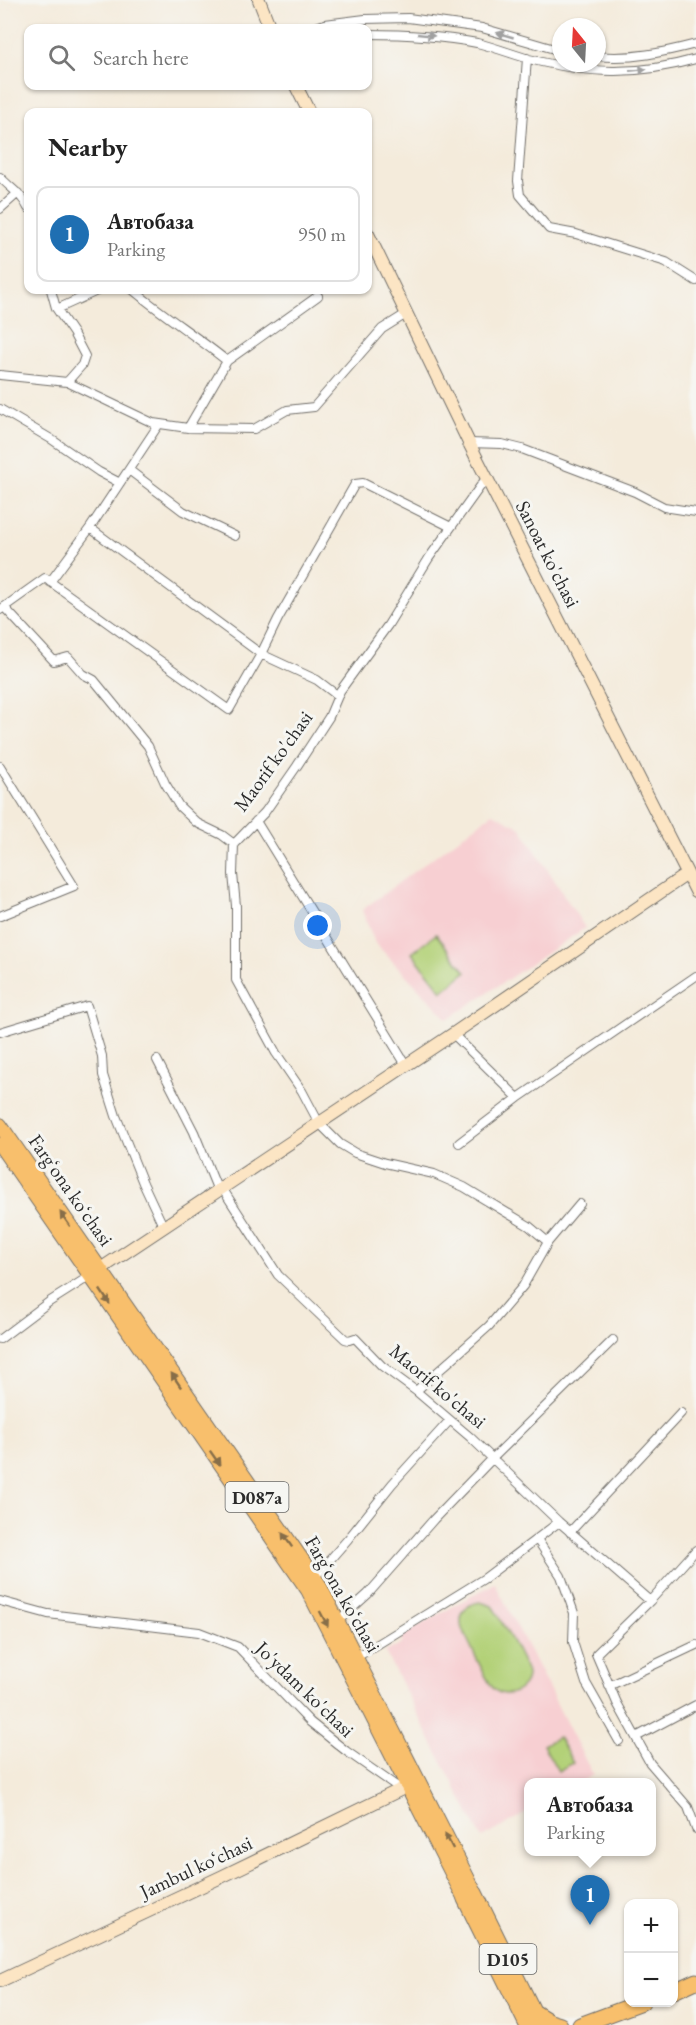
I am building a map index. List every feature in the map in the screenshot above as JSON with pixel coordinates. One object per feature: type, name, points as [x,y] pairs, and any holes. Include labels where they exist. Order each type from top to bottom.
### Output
[{"type":"highway","name":"Fargʻona koʻchasi","points":[[470,1896],[529,2021]]},
{"type":"highway","points":[[678,1988],[696,1981]]},
{"type":"highway","points":[[580,2025],[629,2007]]},
{"type":"highway","points":[[617,2025],[643,2007]]},
{"type":"highway","name":"D105","points":[[529,2021],[544,2019],[560,2025]]},
{"type":"main road","name":"Fargʻona koʻchasi","points":[[0,1125],[95,1273],[308,1590],[405,1788],[470,1896]]},
{"type":"main road","name":"Fargʻona koʻchasi","points":[[0,1145],[314,1578],[357,1657],[470,1896]]},
{"type":"street","points":[[259,0],[268,24]]},
{"type":"street","points":[[325,24],[365,19],[408,18],[482,28],[552,48]]},
{"type":"street","points":[[372,34],[407,34],[479,43],[527,58],[552,63]]},
{"type":"street","points":[[606,56],[636,56],[696,44]]},
{"type":"street","points":[[527,58],[518,181],[520,195],[549,229],[576,234],[666,262],[696,280]]},
{"type":"street","points":[[606,72],[637,71],[671,66],[696,59]]},
{"type":"street","points":[[298,90],[307,108]]},
{"type":"street","points":[[0,177],[24,198]]},
{"type":"street","points":[[0,209],[18,193]]},
{"type":"street","name":"Sanoat ko'chasi","points":[[372,242],[487,477],[692,871],[696,891]]},
{"type":"street","points":[[52,294],[57,309],[85,356],[82,364],[67,382]]},
{"type":"street","points":[[57,309],[90,294]]},
{"type":"street","points":[[138,294],[162,315],[203,342],[226,361]]},
{"type":"street","points":[[189,428],[226,361],[318,296]]},
{"type":"street","points":[[0,375],[67,382],[130,414],[159,424],[189,428],[254,429],[287,410],[314,407],[382,330],[406,314]]},
{"type":"street","points":[[0,409],[120,483]]},
{"type":"street","points":[[50,582],[90,528],[159,424]]},
{"type":"street","points":[[470,443],[502,444],[522,449],[635,492],[664,507],[696,512]]},
{"type":"street","points":[[129,470],[183,511],[235,536]]},
{"type":"street","name":"Maorif ko'chasi","points":[[234,844],[265,812],[297,766],[329,717],[338,696],[388,625],[429,558],[487,477]]},
{"type":"street","points":[[451,527],[363,483],[355,484],[229,710],[45,578],[2,609],[54,661],[68,657],[83,674],[94,680],[148,746],[165,783],[179,806],[197,823],[222,835],[234,844],[236,980],[319,1124],[340,1144],[356,1153],[434,1174],[464,1187],[529,1226],[548,1242]]},
{"type":"street","points":[[90,528],[261,654],[317,680],[338,696]]},
{"type":"street","points":[[0,766],[74,886],[0,916]]},
{"type":"street","points":[[256,821],[406,1065]]},
{"type":"street","points":[[0,1339],[49,1302],[164,1228],[692,871]]},
{"type":"street","points":[[459,1143],[518,1098],[696,976]]},
{"type":"street","points":[[0,1032],[87,1006],[102,1056],[103,1075],[116,1116],[164,1228]]},
{"type":"street","points":[[453,1034],[518,1098]]},
{"type":"street","name":"Maorif ko'chasi","points":[[157,1060],[194,1131],[220,1189],[278,1275],[345,1339],[355,1338],[382,1366],[450,1420],[559,1522],[650,1602]]},
{"type":"street","points":[[416,1391],[489,1326],[523,1286],[548,1242],[580,1204]]},
{"type":"street","points":[[338,1621],[368,1594],[434,1519],[493,1458],[613,1340]]},
{"type":"street","points":[[570,1532],[681,1413]]},
{"type":"street","points":[[314,1578],[392,1484],[450,1420]]},
{"type":"street","points":[[357,1657],[485,1578],[559,1522]]},
{"type":"street","points":[[537,1539],[561,1576],[573,1613],[573,1642],[586,1683],[619,1741]]},
{"type":"street","points":[[696,1550],[650,1602],[596,1654],[609,1686],[650,1763],[688,1807],[696,1829]]},
{"type":"street","name":"Jo'ydam ko'chasi","points":[[0,1601],[48,1614],[199,1632],[238,1647],[310,1722],[346,1751],[405,1788]]},
{"type":"street","points":[[609,1686],[696,1645]]},
{"type":"street","points":[[636,1737],[696,1705]]},
{"type":"street","name":"Jambul koʻchasi","points":[[0,1981],[405,1788]]},
{"type":"shaded area","points":[[493,813],[521,828],[585,928],[448,1019],[375,943],[362,910]]},
{"type":"shaded area","points":[[495,1583],[593,1775],[587,1778],[524,1778],[524,1814],[482,1838],[385,1652],[403,1643],[400,1636]]},
{"type":"green space","points":[[436,934],[466,972],[442,991],[412,953]]},
{"type":"green space","points":[[480,1602],[492,1606],[526,1670],[526,1681],[523,1686],[509,1694],[503,1694],[493,1688],[462,1629],[461,1619],[464,1611],[470,1605]]},
{"type":"green space","points":[[558,1737],[573,1763],[558,1771],[543,1745]]},
{"type":"place","name":"Автобаза","points":[[590,1925]]}]
